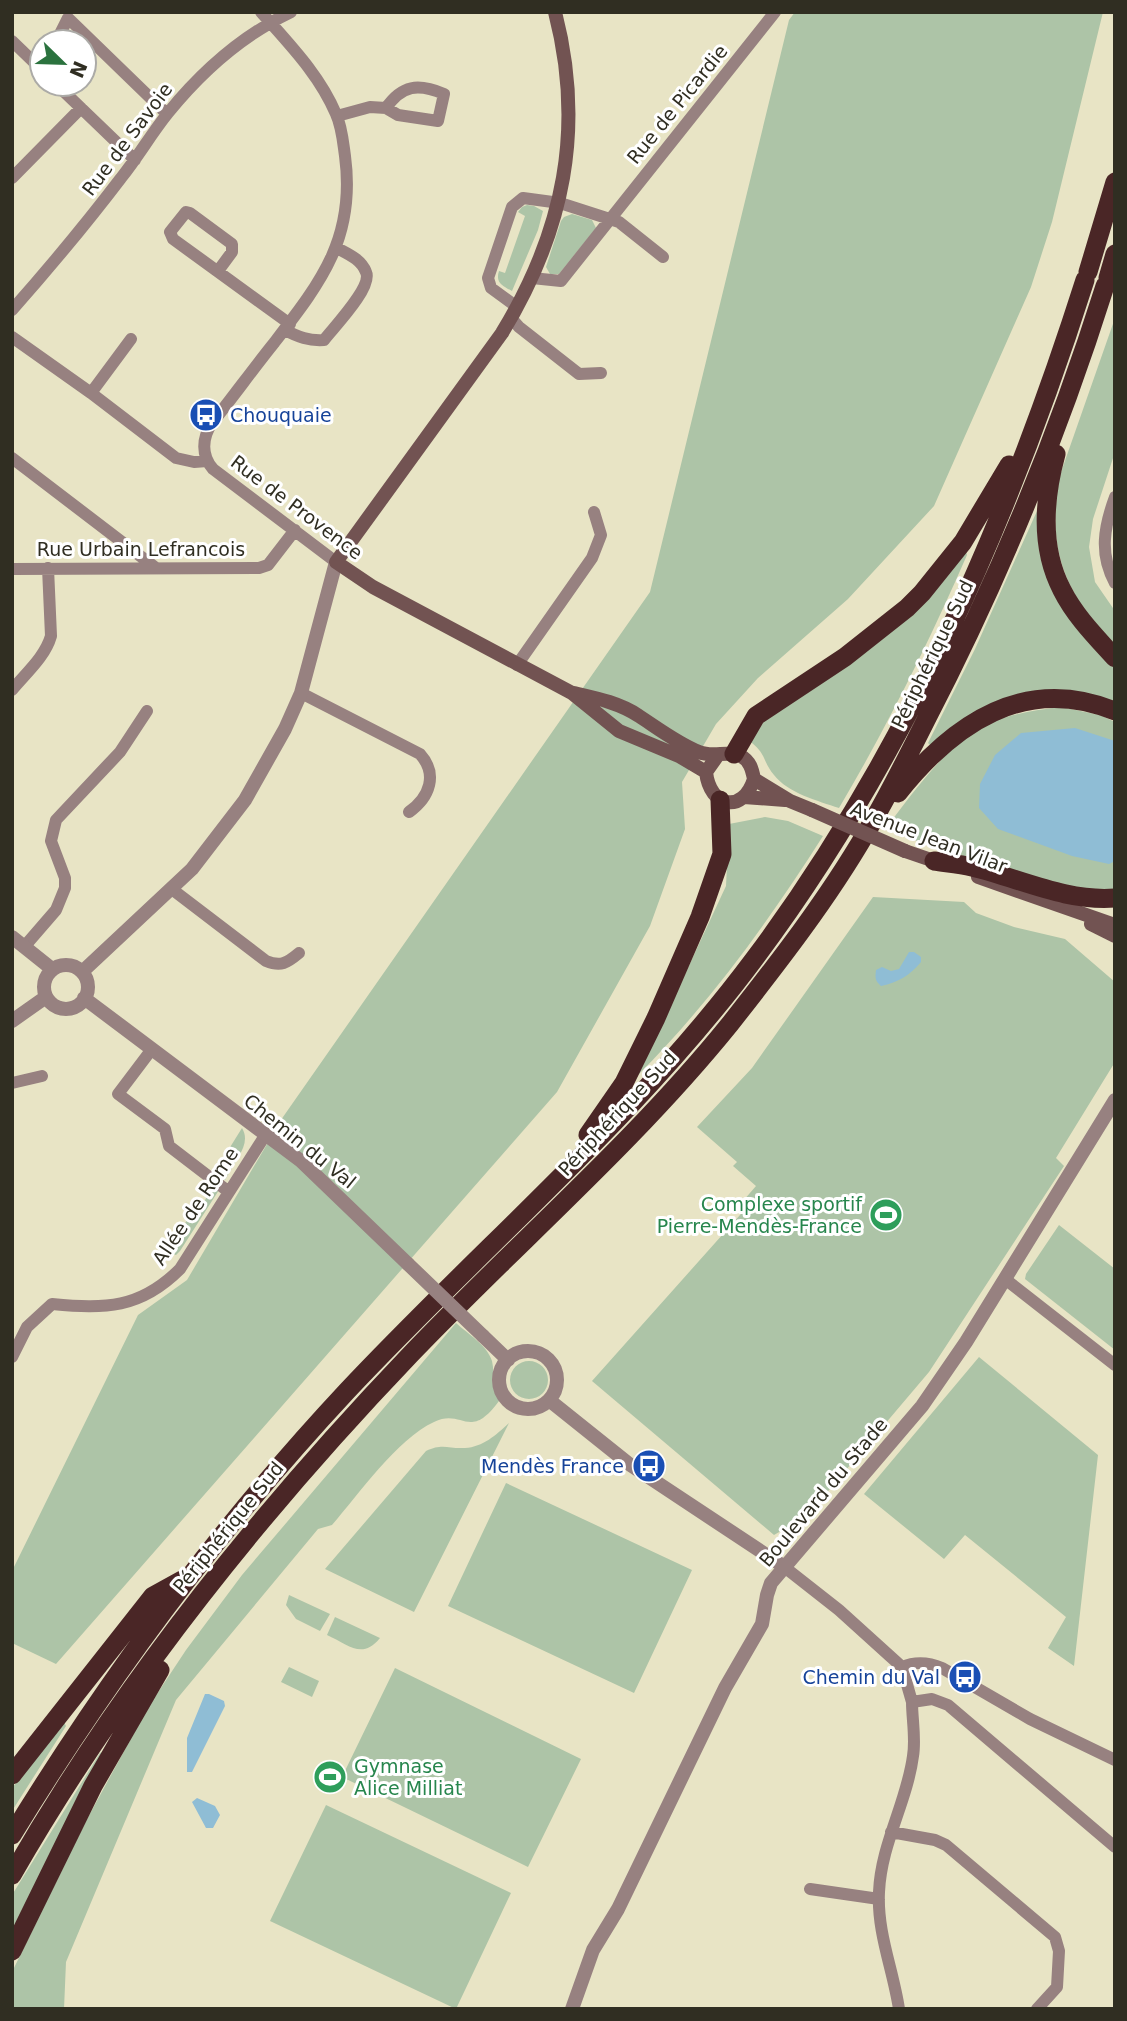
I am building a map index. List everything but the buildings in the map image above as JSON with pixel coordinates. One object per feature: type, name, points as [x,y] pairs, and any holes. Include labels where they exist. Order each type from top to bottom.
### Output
[{"type":"highway","name":"Périphérique Sud","points":[[12,1835],[94,1708],[189,1577],[280,1466],[345,1393],[624,1112],[720,1003],[755,958],[840,833],[912,703],[1002,510],[1058,366],[1115,182]]},
{"type":"highway","name":"Périphérique Sud","points":[[12,1875],[125,1699],[203,1591],[288,1489],[366,1402],[668,1095],[727,1027],[802,929],[866,832],[933,708],[972,627],[1037,476],[1085,350],[1115,254]]},
{"type":"highway","points":[[1085,350],[1054,461],[1047,492],[1045,520],[1049,548],[1062,590],[1090,631],[1115,658]]},
{"type":"highway","points":[[726,755],[756,716],[876,634],[936,579],[978,519],[1040,413]]},
{"type":"highway","points":[[866,832],[933,753],[951,737],[987,713],[1023,702],[1057,699],[1094,704],[1115,711]]},
{"type":"highway","points":[[555,1182],[624,1083],[675,976],[722,854],[720,800]]},
{"type":"highway","points":[[934,861],[970,866],[1062,893],[1098,899],[1115,898]]},
{"type":"highway","points":[[12,1775],[153,1596],[189,1577]]},
{"type":"highway","points":[[12,1951],[93,1786],[161,1668],[191,1625],[203,1591]]},
{"type":"main road","points":[[336,562],[487,356],[514,312],[545,247],[560,203],[567,155],[570,101],[565,50],[555,12]]},
{"type":"main road","name":"Rue de Provence","points":[[336,562],[373,587],[572,693]]},
{"type":"main road","points":[[572,693],[620,706],[697,751],[748,761],[754,779],[744,797],[729,802],[720,800],[708,787],[706,772]]},
{"type":"main road","points":[[572,693],[619,731],[679,756],[706,772]]},
{"type":"main road","points":[[706,772],[726,755]]},
{"type":"main road","name":"Avenue Jean Vilar","points":[[754,779],[790,801],[905,850],[1115,925]]},
{"type":"main road","name":"Avenue Jean Vilar","points":[[744,797],[790,801]]},
{"type":"main road","name":"Avenue Jean Vilar","points":[[1056,906],[1115,936]]},
{"type":"street","points":[[207,461],[204,443],[208,429],[318,285],[337,248],[343,220],[347,182],[337,116],[314,75],[289,41],[261,12]]},
{"type":"street","name":"Rue de Savoie","points":[[12,310],[73,240],[167,114],[209,67],[270,22],[291,12]]},
{"type":"street","name":"Rue de Picardie","points":[[531,278],[561,281],[775,12]]},
{"type":"street","points":[[63,28],[68,18],[78,28]]},
{"type":"street","points":[[12,41],[28,56]]},
{"type":"street","points":[[98,47],[167,114]]},
{"type":"street","points":[[71,98],[135,160]]},
{"type":"street","points":[[337,116],[370,107],[386,108]]},
{"type":"street","points":[[12,178],[81,108]]},
{"type":"street","points":[[601,373],[579,374],[519,327],[514,312],[491,288],[488,278],[512,207],[523,198],[560,203],[610,219],[619,222],[663,257]]},
{"type":"street","points":[[218,271],[232,252],[232,244],[186,212],[170,234],[173,239],[218,271],[298,337],[313,341],[324,340],[367,285],[368,273],[358,260],[337,248]]},
{"type":"street","name":"Rue de Provence","points":[[12,337],[176,458],[194,462],[207,461],[222,476],[336,562]]},
{"type":"street","points":[[91,393],[131,339]]},
{"type":"street","points":[[12,458],[156,568]]},
{"type":"street","points":[[1115,497],[1109,513],[1104,543],[1106,568],[1115,583]]},
{"type":"street","points":[[517,665],[592,558],[601,535],[594,512]]},
{"type":"street","name":"Rue Urbain Lefrancois","points":[[12,569],[259,568],[268,565],[295,530]]},
{"type":"street","points":[[82,972],[173,890],[209,849],[245,800],[285,729],[301,693],[336,562]]},
{"type":"street","points":[[12,690],[49,643],[48,568]]},
{"type":"street","points":[[301,693],[420,754],[428,763],[429,790],[420,804],[409,811]]},
{"type":"street","points":[[52,969],[18,942],[56,910],[65,888],[61,865],[51,841],[52,827],[120,752],[147,711]]},
{"type":"street","points":[[173,890],[265,961],[277,965],[287,964],[299,953]]},
{"type":"street","points":[[68,965],[82,972],[87,985],[80,1003],[67,1009],[52,1004],[46,997],[44,987],[45,979],[52,969],[68,965]]},
{"type":"street","points":[[12,1021],[46,997]]},
{"type":"street","name":"Chemin du Val","points":[[84,998],[301,1161],[508,1360]]},
{"type":"street","points":[[152,1049],[118,1094],[165,1129],[169,1146],[229,1192]]},
{"type":"street","points":[[12,1083],[42,1076]]},
{"type":"street","name":"Boulevard du Stade","points":[[572,2009],[593,1950],[618,1909],[725,1688],[762,1624],[766,1595],[771,1583],[922,1406],[1005,1279],[1115,1100]]},
{"type":"street","name":"Allée de Rome","points":[[12,1357],[27,1327],[52,1304],[95,1308],[108,1306],[136,1301],[165,1284],[180,1269],[266,1135]]},
{"type":"street","points":[[1005,1279],[1115,1365]]},
{"type":"street","points":[[526,1351],[543,1355],[551,1362],[557,1376],[555,1392],[549,1400],[538,1407],[526,1409],[513,1404],[504,1395],[500,1384],[501,1369],[508,1360],[515,1354],[526,1351]]},
{"type":"street","points":[[549,1400],[629,1464],[783,1566],[822,1596],[902,1667],[912,1702],[914,1754],[884,1856],[879,1899],[881,1936],[899,2009]]},
{"type":"street","points":[[902,1667],[920,1663],[942,1668],[1030,1719],[1115,1760]]},
{"type":"street","points":[[912,1702],[932,1699],[948,1705],[1115,1847]]},
{"type":"street","points":[[891,1832],[935,1840],[946,1845],[1055,1937],[1059,1951],[1057,1987],[1037,2009]]},
{"type":"street","points":[[810,1889],[879,1899]]},
{"type":"green space","points":[[795,12],[1103,12],[1052,222],[1031,287],[934,506],[848,599],[758,678],[716,724],[682,782],[685,829],[650,926],[557,1092],[56,1664],[12,1643],[12,1571],[138,1315],[187,1280],[283,1117],[650,592],[789,20]]},
{"type":"green space","points":[[527,205],[543,211],[538,230],[512,291],[501,284],[498,275],[499,271],[505,273],[525,216],[518,212]]},
{"type":"green space","points":[[572,214],[592,220],[596,228],[559,274],[550,274],[546,267],[561,221]]},
{"type":"green space","points":[[1115,318],[1115,452],[1093,519],[1089,547],[1095,582],[1115,611],[1115,647],[1097,627],[1071,588],[1058,547],[1056,501],[1060,475]]},
{"type":"green space","points":[[1037,511],[1086,636],[1115,668],[1115,705],[1068,694],[930,745],[928,743],[975,649]]},
{"type":"green space","points":[[966,551],[967,555],[953,588],[907,684],[839,808],[787,787],[770,770],[761,753],[748,740],[752,731]]},
{"type":"green space","points":[[1061,707],[1100,715],[1115,722],[1115,889],[1087,891],[1059,886],[929,845],[886,828],[933,768],[976,730],[1009,716]]},
{"type":"green space","points":[[765,817],[788,821],[823,836],[737,961],[689,1020],[638,1075],[726,886],[729,824]]},
{"type":"green space","name":"Complexe sportif Pierre-Mendès-France","points":[[873,897],[964,902],[976,913],[1014,927],[1065,939],[1115,982],[1115,1062],[1056,1158],[1064,1166],[929,1372],[807,1516],[774,1535],[592,1381],[748,1206],[743,1201],[756,1186],[733,1166],[737,1162],[697,1127],[752,1068]]},
{"type":"green space","points":[[242,1128],[245,1135],[244,1146],[239,1156],[233,1153],[230,1157],[236,1161],[225,1180],[214,1173]]},
{"type":"green space","points":[[213,1185],[219,1190],[180,1251],[176,1255],[169,1253],[189,1216],[195,1219]]},
{"type":"green space","points":[[1059,1225],[1115,1269],[1115,1350],[1025,1279]]},
{"type":"green space","points":[[456,1323],[490,1355],[499,1401],[480,1420],[466,1422],[444,1419],[420,1430],[406,1441],[379,1468],[332,1525],[318,1529],[176,1700],[66,1962],[64,2009],[12,2009],[12,1972],[86,1821],[147,1709],[186,1650],[242,1575]]},
{"type":"green space","points":[[979,1357],[1098,1455],[1074,1666],[1048,1648],[1066,1617],[965,1535],[944,1559],[864,1494]]},
{"type":"green space","points":[[529,1361],[542,1367],[548,1380],[542,1393],[529,1399],[516,1393],[510,1380],[516,1367]]},
{"type":"green space","points":[[509,1423],[414,1612],[325,1569],[426,1451],[441,1447],[465,1448],[478,1445]]},
{"type":"green space","points":[[506,1483],[692,1570],[634,1693],[448,1606]]},
{"type":"green space","points":[[289,1595],[330,1614],[320,1631],[296,1619],[286,1605]]},
{"type":"green space","points":[[335,1617],[380,1638],[367,1648],[355,1649],[327,1635]]},
{"type":"green space","points":[[289,1667],[319,1681],[312,1697],[281,1682]]},
{"type":"green space","points":[[395,1668],[581,1759],[528,1867],[342,1777]]},
{"type":"green space","points":[[64,1722],[66,1726],[12,1811],[12,1788]]},
{"type":"green space","points":[[103,1752],[12,1939],[12,1895]]},
{"type":"green space","points":[[326,1805],[511,1893],[456,2009],[270,1921]]},
{"type":"water","points":[[1075,728],[1115,741],[1115,861],[1109,864],[1072,856],[998,829],[979,808],[980,784],[995,755],[1021,733]]},
{"type":"water","points":[[909,952],[921,957],[921,962],[903,978],[881,986],[876,979],[876,970],[882,967],[891,971],[899,969]]},
{"type":"water","points":[[205,1694],[224,1701],[225,1706],[192,1772],[187,1772],[187,1738]]},
{"type":"water","points":[[197,1798],[215,1806],[220,1815],[213,1828],[206,1828],[192,1802]]},
{"type":"place","name":"Chouquaie","points":[[206,415]]},
{"type":"place","name":"Complexe sportif Pierre-Mendès-France","points":[[886,1215]]},
{"type":"place","name":"Mendès France","points":[[649,1466]]},
{"type":"place","name":"Chemin du Val","points":[[965,1677]]},
{"type":"place","name":"Gymnase Alice Milliat","points":[[330,1777]]}]
